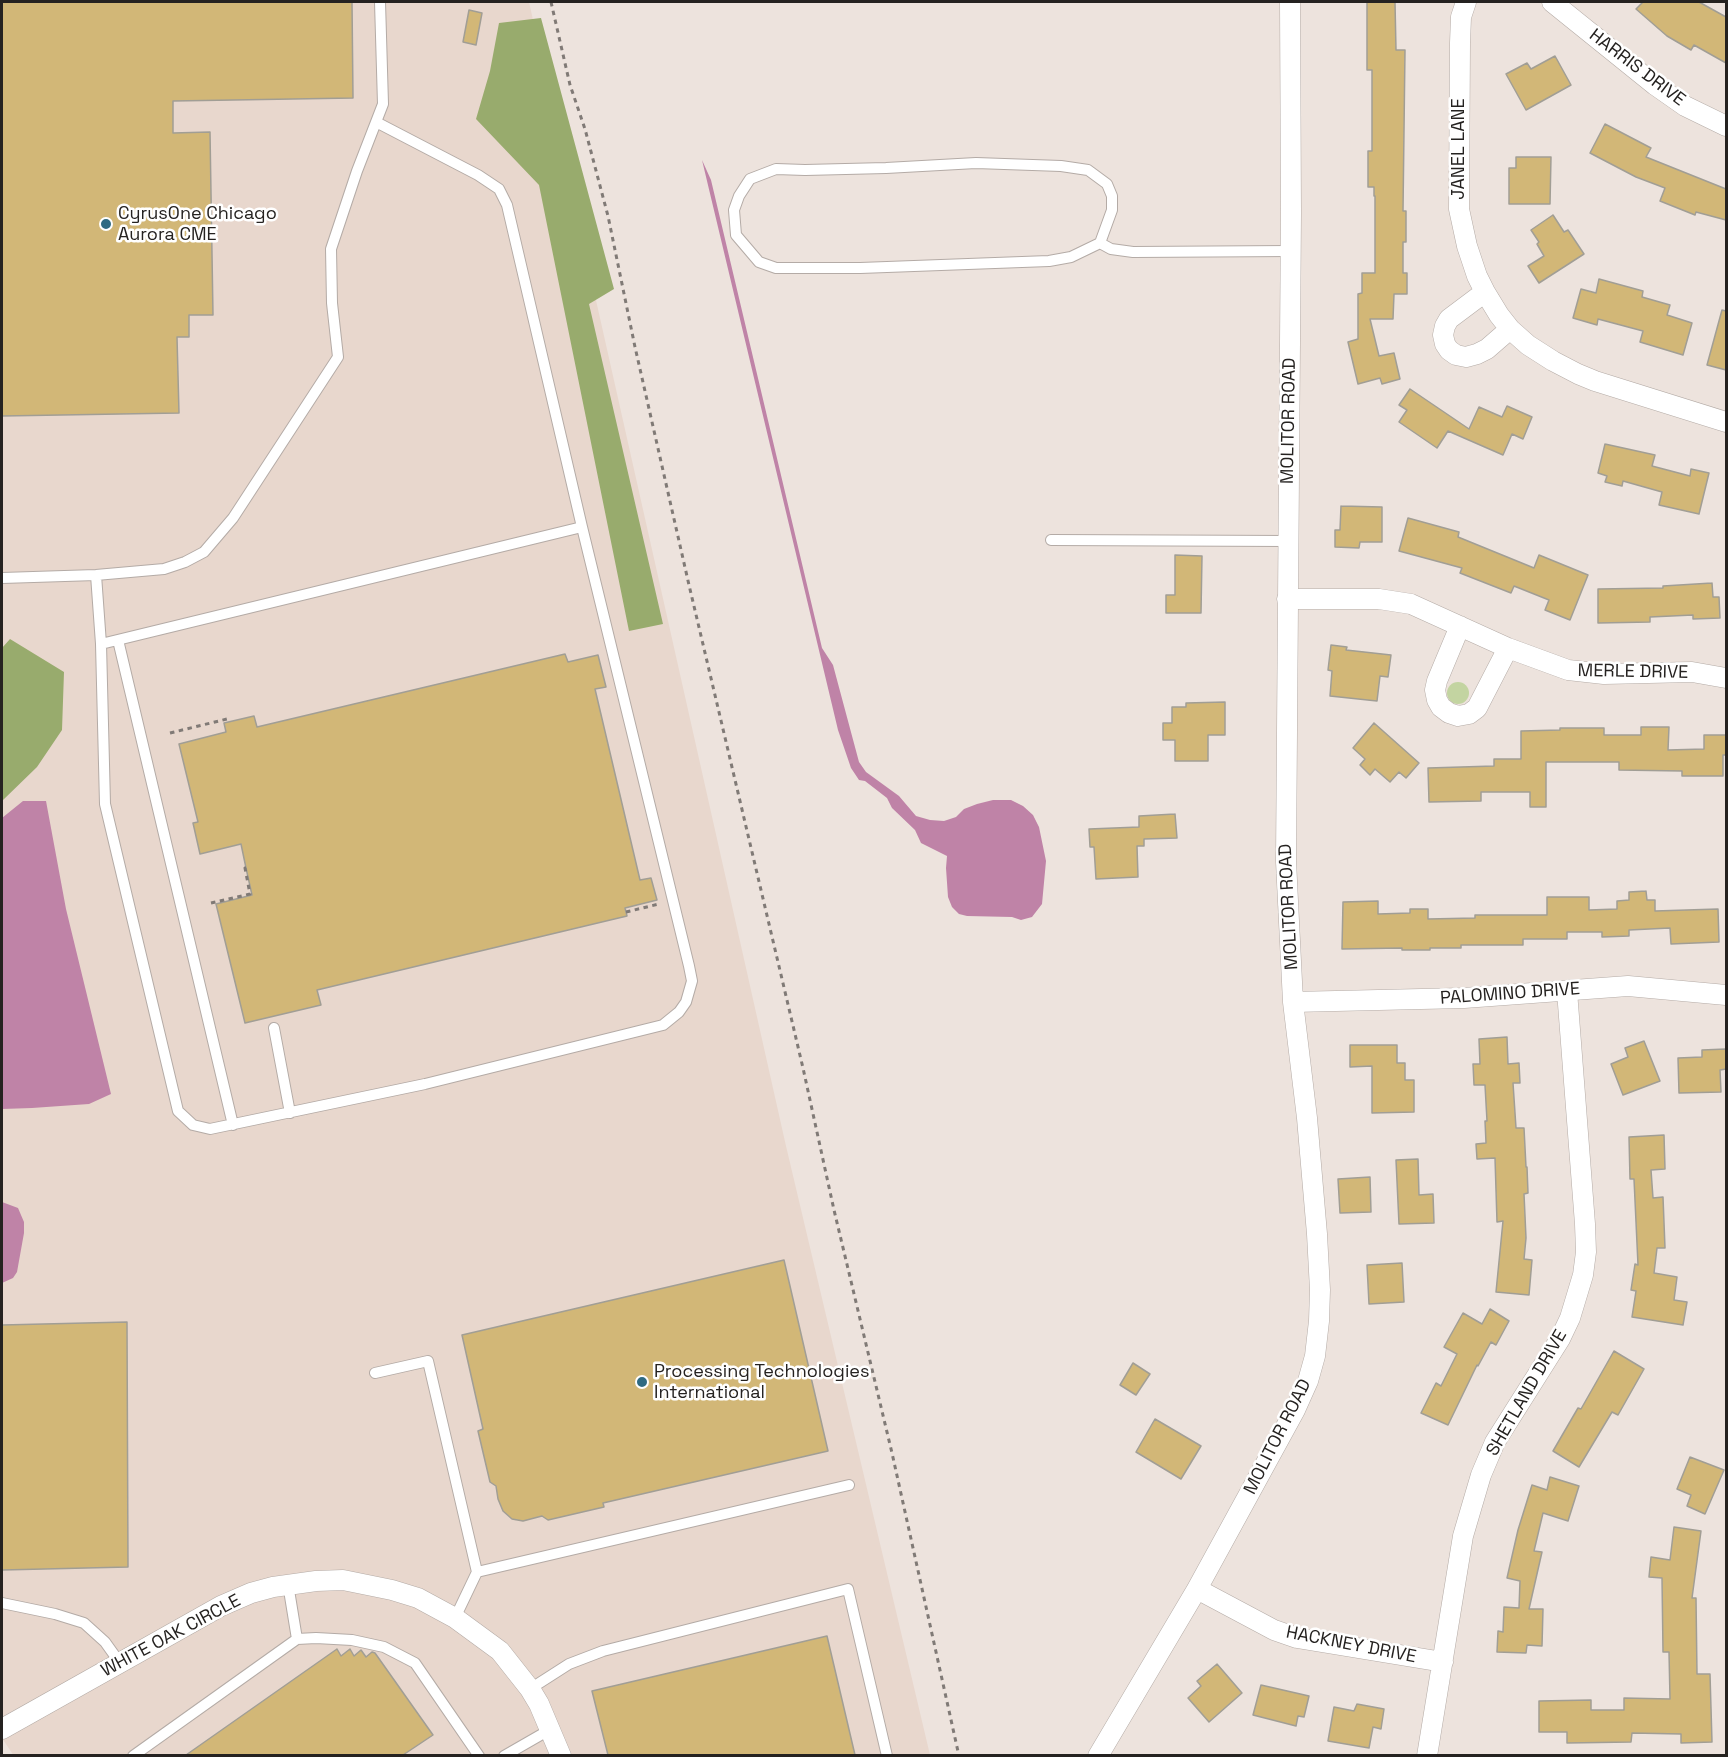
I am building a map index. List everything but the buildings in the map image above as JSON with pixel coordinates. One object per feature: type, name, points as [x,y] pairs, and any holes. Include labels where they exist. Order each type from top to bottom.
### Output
[{"type":"street","name":"MOLITOR ROAD","points":[[1098,1755],[1197,1589],[1295,1410],[1308,1381],[1315,1356],[1320,1290],[1318,1245],[1307,1118],[1293,1002],[1286,861],[1291,251],[1290,2]]},
{"type":"street","name":"JANEL LANE","points":[[1466,2],[1461,17],[1458,195],[1462,231],[1467,246],[1485,292],[1499,315],[1510,329],[1536,351],[1586,378],[1726,422]]},
{"type":"street","name":"HARRIS DRIVE","points":[[1552,2],[1655,86],[1685,106],[1726,126]]},
{"type":"street","points":[[1485,292],[1449,319],[1443,336],[1449,350],[1456,355],[1466,357],[1476,354],[1487,349],[1510,329]]},
{"type":"street","name":"MERLE DRIVE","points":[[1287,598],[1379,599],[1411,604],[1508,648],[1568,670],[1588,673],[1692,672],[1726,678]]},
{"type":"street","points":[[1460,626],[1435,690],[1441,707],[1449,713],[1458,716],[1469,714],[1477,708],[1508,648]]},
{"type":"street","name":"PALOMINO DRIVE","points":[[1293,1002],[1464,998],[1628,986],[1726,995]]},
{"type":"street","name":"SHETLAND DRIVE","points":[[1427,1755],[1463,1536],[1481,1475],[1496,1442],[1560,1339],[1574,1308],[1583,1275],[1586,1252],[1585,1224],[1568,991]]},
{"type":"street","name":"WHITE OAK CIRCLE","points":[[2,1729],[221,1606],[251,1593],[288,1584],[343,1580],[377,1586],[418,1598],[455,1618],[500,1651],[539,1704],[561,1755]]},
{"type":"street","name":"HACKNEY DRIVE","points":[[1197,1589],[1274,1630],[1297,1638],[1443,1662]]},
{"type":"lane","points":[[2,579],[164,569],[204,552],[234,518],[338,357],[332,303],[331,249],[357,171],[383,104],[380,2]]},
{"type":"lane","points":[[96,575],[101,644],[105,804],[178,1111],[193,1125],[210,1129],[425,1084],[663,1025],[679,1012],[686,1002],[692,981],[689,966],[582,527],[507,205],[499,189],[478,175],[376,122]]},
{"type":"lane","points":[[976,163],[1061,166],[1088,170],[1107,184],[1112,196],[1112,210],[1100,243],[1071,257],[1049,261],[860,268],[776,268],[759,262],[736,235],[734,210],[750,178],[776,169],[885,168],[976,163]]},
{"type":"lane","points":[[1100,243],[1111,249],[1133,252],[1291,251]]},
{"type":"lane","points":[[101,644],[582,527]]},
{"type":"lane","points":[[1051,540],[1288,541]]},
{"type":"lane","points":[[118,640],[232,1125]]},
{"type":"lane","points":[[274,1028],[290,1113]]},
{"type":"lane","points":[[375,1373],[428,1361],[477,1572],[455,1618]]},
{"type":"lane","points":[[477,1572],[849,1485]]},
{"type":"lane","points":[[288,1584],[297,1639]]},
{"type":"lane","points":[[530,1689],[583,1657],[848,1589],[887,1755]]},
{"type":"lane","points":[[2,1603],[55,1614],[84,1623],[105,1642],[120,1663]]},
{"type":"lane","points":[[133,1755],[297,1639],[352,1640],[384,1647],[415,1662],[479,1755]]},
{"type":"lane","points":[[504,1755],[551,1729]]},
{"type":"path","points":[[551,2],[570,86],[588,139],[608,216],[689,585],[892,1453],[959,1755]]},
{"type":"path","points":[[170,733],[227,719],[228,722]]},
{"type":"path","points":[[211,903],[250,894],[246,868]]},
{"type":"path","points":[[626,912],[662,904]]},
{"type":"shaded area","points":[[2,2],[529,2],[786,1146],[930,1755],[14,1756],[2,1738]]},
{"type":"shaded area","points":[[702,160],[711,180],[822,648],[833,665],[859,762],[866,772],[899,796],[916,816],[930,820],[944,821],[956,817],[964,809],[993,800],[1011,800],[1023,806],[1033,815],[1039,827],[1046,861],[1042,904],[1032,917],[1021,920],[1012,917],[959,914],[952,907],[948,897],[947,856],[921,843],[915,830],[892,808],[887,798],[865,781],[859,780],[851,768],[838,730]]},
{"type":"shaded area","points":[[23,801],[46,801],[66,909],[111,1094],[89,1104],[2,1109],[2,818]]},
{"type":"shaded area","points":[[2,1202],[18,1208],[24,1222],[24,1233],[17,1272],[13,1278],[2,1283]]},
{"type":"green space","points":[[541,18],[614,289],[589,304],[663,624],[629,631],[539,185],[476,119],[490,71],[499,23]]},
{"type":"green space","points":[[10,639],[64,672],[62,730],[37,767],[2,801],[2,648]]},
{"type":"green space","points":[[1458,682],[1466,685],[1469,693],[1466,701],[1458,704],[1450,701],[1447,693],[1450,685]]},
{"type":"place","name":"CyrusOne Chicago Aurora CME","points":[[106,224]]},
{"type":"place","name":"Processing Technologies International","points":[[642,1382]]}]
